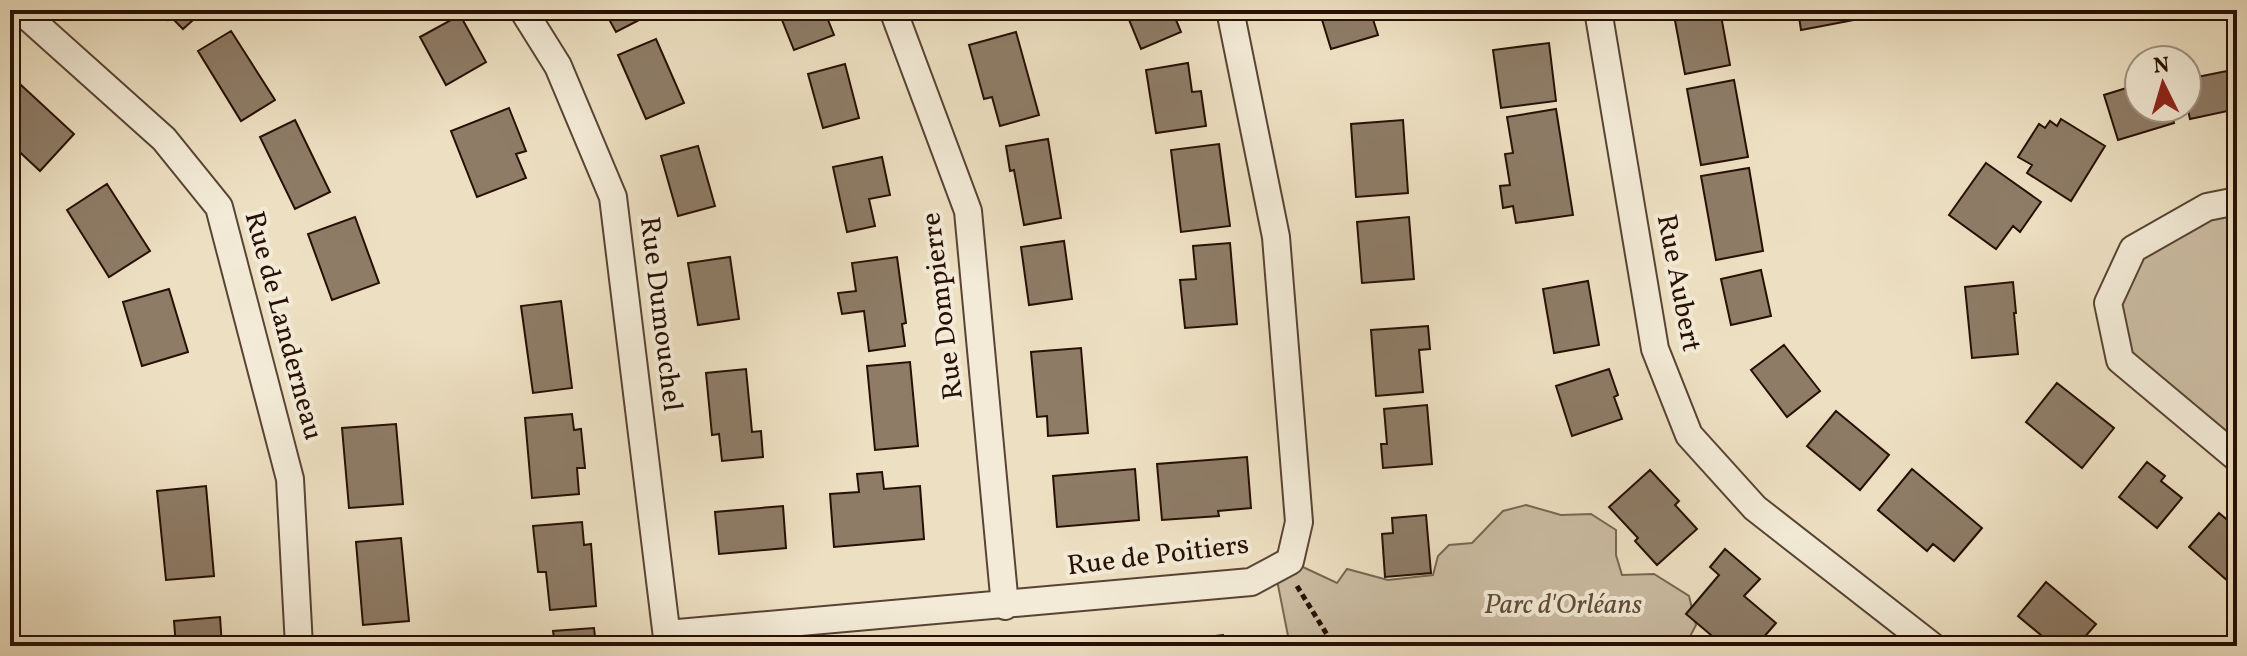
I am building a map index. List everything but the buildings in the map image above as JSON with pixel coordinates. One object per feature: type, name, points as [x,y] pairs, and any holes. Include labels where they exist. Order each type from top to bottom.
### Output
[{"type":"street","name":"Rue de Landerneau","points":[[20,10],[164,139],[219,207],[290,479],[299,646]]},
{"type":"street","name":"Rue Dumouchel","points":[[523,10],[558,66],[613,197],[667,640]]},
{"type":"street","name":"Rue Dompierre","points":[[893,10],[968,211],[1005,606]]},
{"type":"street","name":"Rue de Poitiers","points":[[667,640],[1251,582],[1290,561],[1299,522],[1276,237],[1230,10]]},
{"type":"street","name":"Rue Aubert","points":[[1598,10],[1655,349],[1689,435],[1755,508],[1905,637],[1932,646]]},
{"type":"street","points":[[2237,201],[2207,207],[2133,249],[2108,303],[2120,360],[2237,458]]},
{"type":"path","points":[[1284,565],[1334,646]]},
{"type":"green space","points":[[2237,201],[2237,446],[2120,360],[2108,303],[2133,249]]},
{"type":"green space","name":"Parc d'Orléans","points":[[1526,505],[1561,515],[1591,514],[1616,530],[1616,555],[1622,575],[1654,574],[1689,596],[1696,625],[1687,642],[1680,646],[1290,646],[1275,570],[1290,561],[1337,583],[1347,569],[1388,580],[1433,575],[1438,556],[1449,545],[1472,543],[1503,511]]}]
